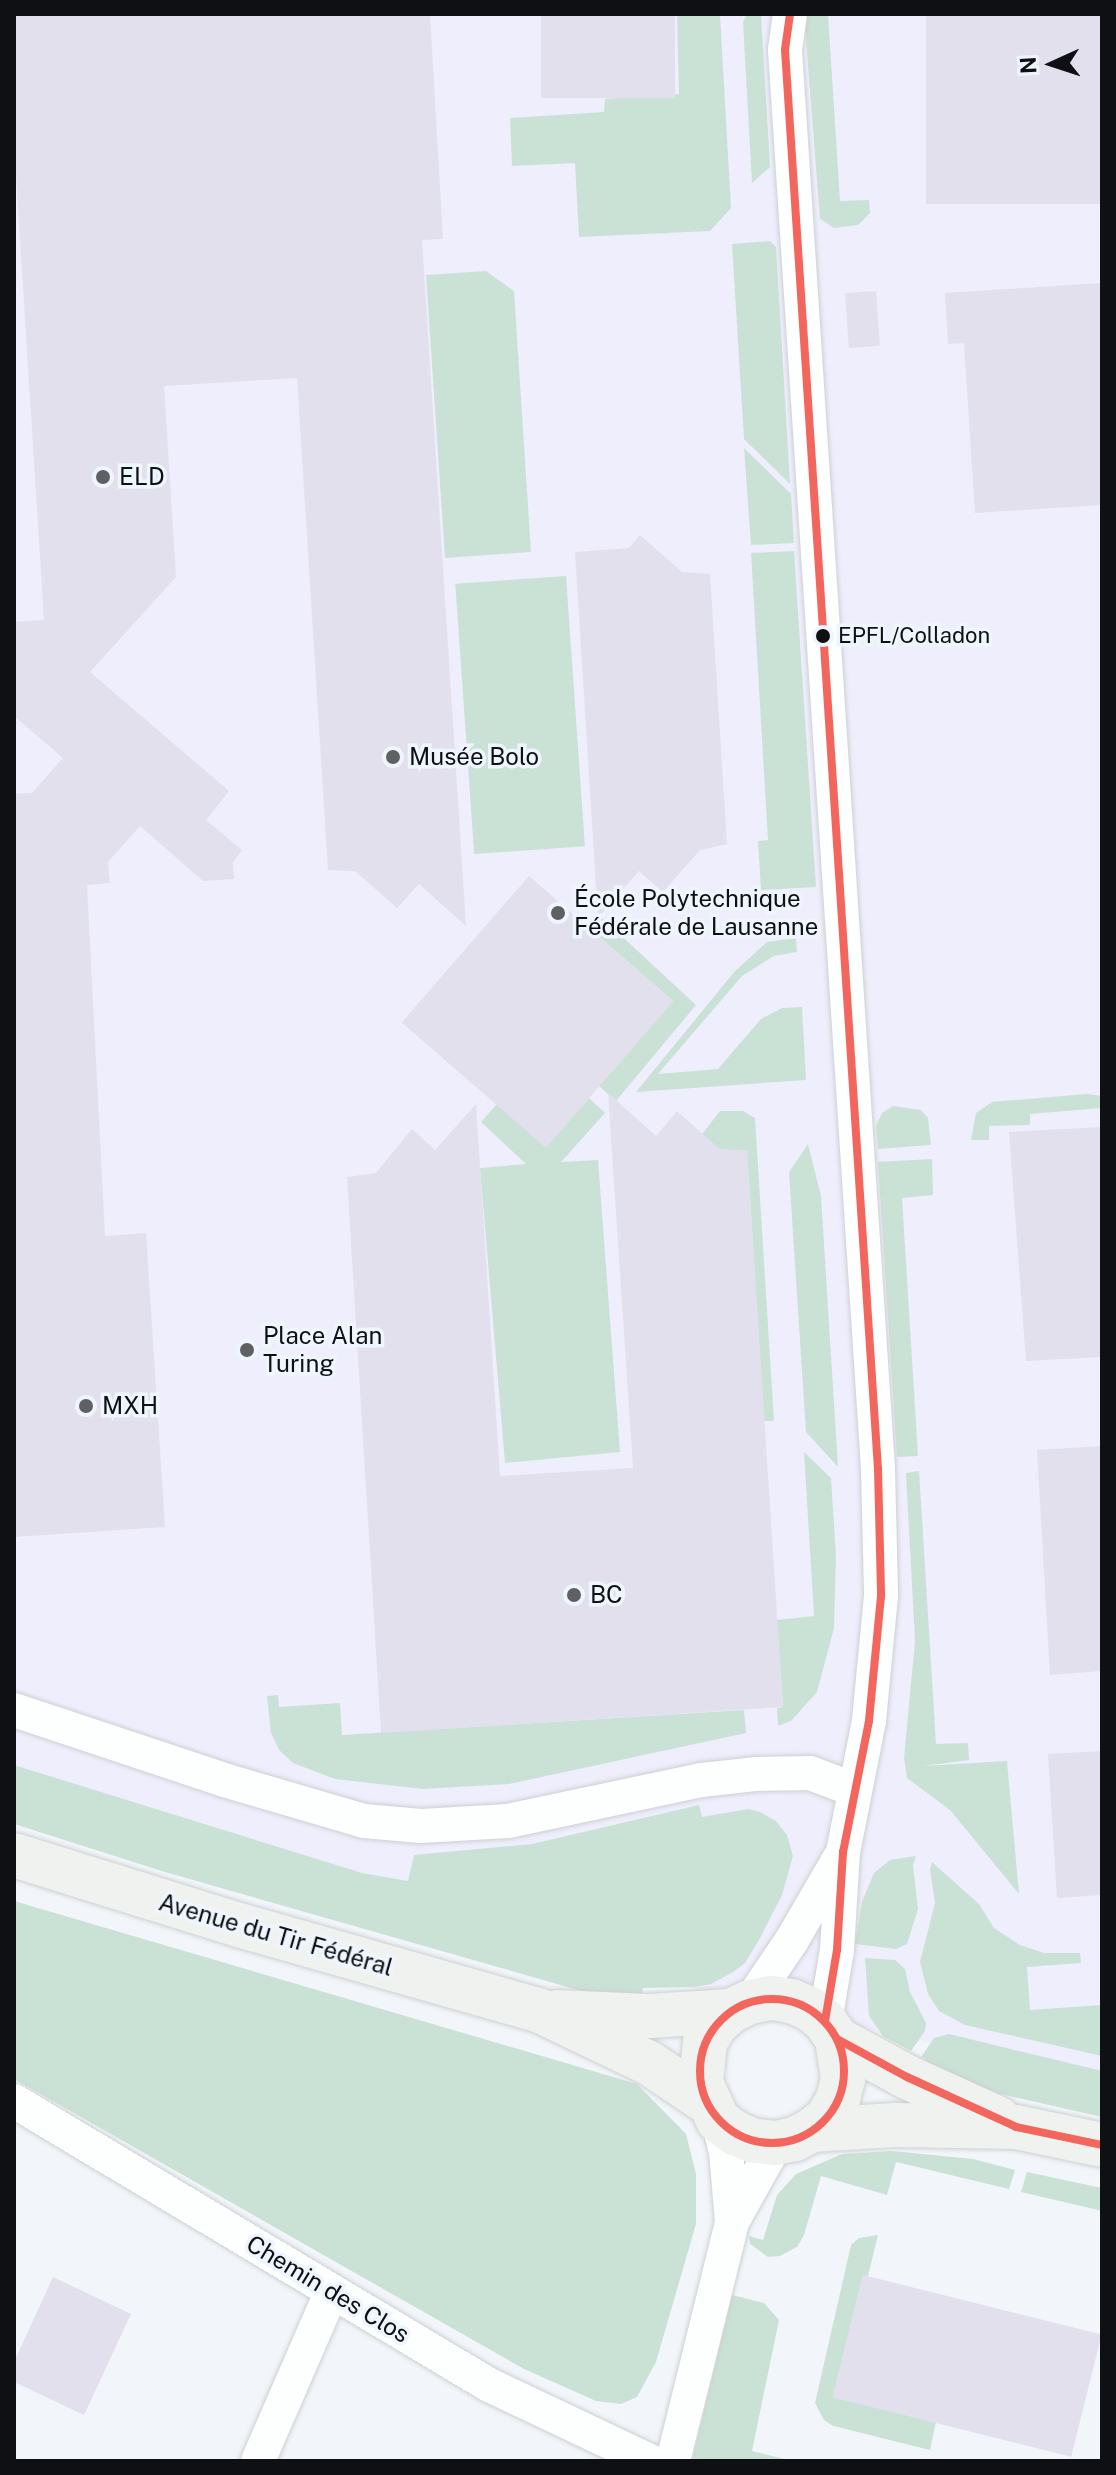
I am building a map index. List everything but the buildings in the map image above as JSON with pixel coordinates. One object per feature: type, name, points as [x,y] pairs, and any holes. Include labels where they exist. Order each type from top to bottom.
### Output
[{"type":"main road","name":"Avenue du Tir Fédéral","points":[[14,1855],[239,1925],[540,2011],[649,2063],[713,2111]]},
{"type":"main road","points":[[1016,2127],[907,2077],[831,2030],[810,2009],[791,2001],[771,1998],[741,2006],[716,2024],[705,2042],[701,2083],[713,2111],[735,2133],[755,2141],[895,2125],[1016,2127],[1102,2145]]},
{"type":"main road","name":"Avenue du Tir Fédéral","points":[[540,2011],[649,2016],[741,2006]]},
{"type":"main road","points":[[794,2136],[828,2117],[838,2099],[843,2069],[831,2030]]},
{"type":"street","points":[[774,14],[785,50]]},
{"type":"street","points":[[790,14],[785,50],[878,1469],[881,1596],[869,1721],[843,1852],[831,2030]]},
{"type":"street","points":[[14,1710],[224,1780],[364,1821],[421,1826],[508,1821],[701,1780],[755,1774],[810,1773],[855,1790]]},
{"type":"street","points":[[741,2006],[792,1940],[843,1852]]},
{"type":"street","name":"Chemin des Clos","points":[[14,2101],[489,2385],[650,2461]]},
{"type":"street","points":[[673,2461],[732,2222],[726,2151],[713,2111]]},
{"type":"street","points":[[732,2222],[794,2136]]},
{"type":"street","points":[[258,2461],[332,2291]]},
{"type":"shaded area","name":"École Polytechnique Fédérale de Lausanne","points":[[14,14],[1102,14],[1102,2083],[386,1918],[14,1813]]},
{"type":"green space","points":[[677,14],[720,14],[731,208],[710,231],[579,237],[575,163],[512,166],[510,118],[604,112],[605,99],[679,94]]},
{"type":"green space","points":[[747,14],[761,14],[770,167],[752,183],[743,22]]},
{"type":"green space","points":[[804,14],[828,14],[840,201],[869,200],[870,213],[858,225],[834,228],[820,219]]},
{"type":"green space","points":[[770,241],[776,247],[790,484],[744,439],[732,244]]},
{"type":"green space","points":[[486,271],[514,291],[531,552],[445,558],[426,275]]},
{"type":"green space","points":[[744,448],[791,494],[794,543],[751,545]]},
{"type":"green space","points":[[794,551],[816,887],[761,890],[758,841],[768,840],[751,553]]},
{"type":"green space","points":[[566,576],[585,846],[474,854],[455,584]]},
{"type":"green space","points":[[600,916],[696,1005],[616,1101],[599,1086],[673,1001],[589,928]]},
{"type":"green space","points":[[796,938],[797,952],[774,956],[742,976],[658,1074],[718,1069],[761,1019],[782,1008],[802,1007],[806,1080],[636,1092],[735,971],[767,942]]},
{"type":"green space","points":[[1087,1094],[1102,1096],[1102,1108],[1030,1114],[1030,1125],[989,1126],[989,1140],[971,1140],[976,1113],[992,1102]]},
{"type":"green space","points":[[589,1098],[605,1113],[561,1162],[598,1160],[620,1452],[505,1463],[480,1168],[526,1164],[481,1122],[497,1104],[546,1147]]},
{"type":"green space","points":[[893,1106],[921,1110],[928,1118],[931,1145],[878,1149],[876,1126],[882,1113]]},
{"type":"green space","points":[[720,1111],[743,1111],[755,1118],[774,1421],[764,1421],[747,1151],[719,1149],[702,1134]]},
{"type":"green space","points":[[808,1144],[821,1196],[838,1467],[806,1432],[789,1172]]},
{"type":"green space","points":[[932,1159],[933,1195],[902,1198],[918,1456],[897,1457],[878,1162]]},
{"type":"green space","points":[[804,1452],[831,1478],[836,1556],[834,1628],[817,1692],[791,1721],[778,1726],[777,1708],[783,1707],[777,1620],[814,1616]]},
{"type":"green space","points":[[919,1471],[936,1744],[968,1743],[969,1760],[923,1766],[1007,1761],[1019,1894],[950,1810],[907,1778],[904,1758],[915,1641],[906,1473]]},
{"type":"green space","points":[[278,1695],[279,1707],[340,1703],[342,1735],[744,1710],[746,1733],[509,1784],[423,1789],[335,1779],[293,1763],[279,1750],[271,1733],[267,1696]]},
{"type":"green space","points":[[14,1765],[362,1873],[408,1881],[414,1855],[532,1844],[699,1805],[702,1817],[748,1809],[760,1812],[776,1821],[787,1835],[793,1856],[782,1895],[745,1963],[711,1984],[643,1988],[641,2001],[606,1998],[165,1872],[14,1824]]},
{"type":"green space","points":[[916,1856],[913,1865],[918,1909],[907,1944],[896,1949],[855,1944],[862,1902],[874,1873],[890,1860]]},
{"type":"green space","points":[[932,1862],[979,1904],[994,1928],[1020,1945],[1044,1953],[1080,1953],[1081,1963],[1027,1967],[1030,2010],[1102,2005],[1102,2056],[965,2025],[939,2011],[928,1994],[920,1962],[935,1903],[930,1870]]},
{"type":"green space","points":[[14,1901],[637,2084],[686,2134],[696,2174],[696,2224],[656,2362],[637,2397],[621,2404],[596,2401],[524,2369],[14,2079]]},
{"type":"green space","points":[[865,1958],[895,1960],[905,1969],[910,1992],[926,2023],[925,2031],[911,2051],[883,2036],[869,2016]]},
{"type":"green space","points":[[949,2034],[1102,2071],[1102,2117],[965,2086],[921,2070],[926,2059],[921,2057],[934,2038]]},
{"type":"green space","points":[[892,2151],[973,2159],[1015,2170],[1009,2189],[896,2162],[887,2195],[821,2176],[804,2235],[797,2247],[780,2256],[768,2257],[750,2244],[749,2236],[763,2240],[777,2195],[796,2174],[842,2154]]},
{"type":"green space","points":[[1027,2172],[1102,2188],[1102,2211],[1021,2192]]},
{"type":"green space","points":[[878,2235],[868,2276],[863,2276],[833,2397],[936,2422],[930,2450],[833,2426],[824,2420],[815,2403],[851,2245],[859,2238]]},
{"type":"green space","points":[[732,2295],[764,2303],[779,2320],[752,2451],[793,2461],[692,2461]]},
{"type":"transit line","points":[[790,14],[785,50],[878,1469],[881,1596],[869,1721],[843,1852],[837,1950],[825,2021]]},
{"type":"transit line","points":[[772,1999],[799,2005],[823,2020],[838,2044],[844,2071],[838,2098],[823,2122],[799,2137],[772,2143],[745,2137],[721,2122],[706,2098],[700,2071],[706,2044],[721,2020],[745,2005],[772,1999]]},
{"type":"transit line","points":[[837,2039],[907,2077],[1016,2127],[1102,2145]]},
{"type":"place","name":"ELD","points":[[103,477]]},
{"type":"place","name":"EPFL/Colladon","points":[[823,636]]},
{"type":"place","name":"Musée Bolo","points":[[393,757]]},
{"type":"place","name":"École Polytechnique Fédérale de Lausanne","points":[[558,913]]},
{"type":"place","name":"Place Alan Turing","points":[[247,1350]]},
{"type":"place","name":"MXH","points":[[86,1406]]},
{"type":"place","name":"BC","points":[[574,1595]]}]
